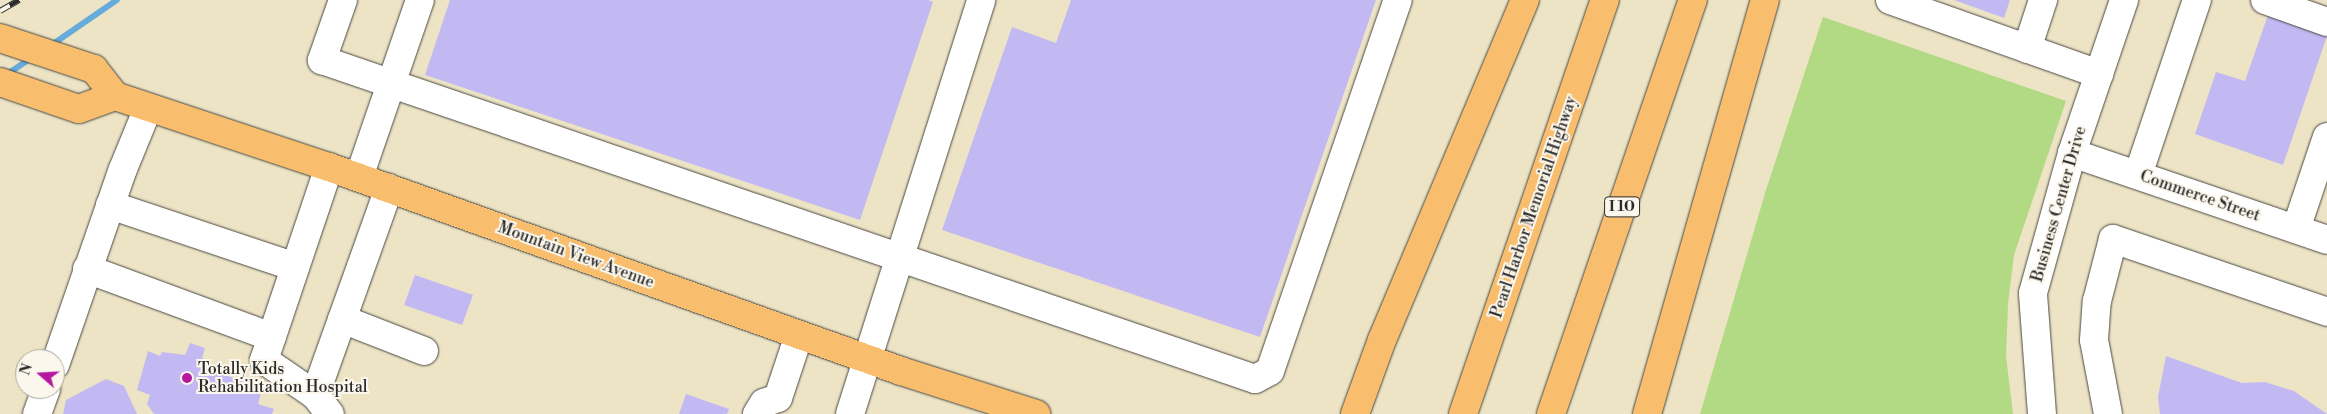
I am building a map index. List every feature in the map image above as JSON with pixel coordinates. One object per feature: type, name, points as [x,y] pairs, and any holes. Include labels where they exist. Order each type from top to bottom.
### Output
[{"type":"main road","points":[[1355,414],[1382,340],[1524,0]]},
{"type":"main road","name":"Pearl Harbor Memorial Highway","points":[[1463,414],[1605,0]]},
{"type":"main road","name":"I 10","points":[[1551,414],[1693,0]]},
{"type":"main road","points":[[1648,414],[1765,0]]},
{"type":"main road","points":[[0,38],[94,69],[115,96],[79,109],[0,82]]},
{"type":"main road","name":"Mountain View Avenue","points":[[115,96],[359,177],[799,335],[1036,414]]},
{"type":"street","points":[[342,0],[322,60],[1255,379],[1270,371],[1398,0]]},
{"type":"street","points":[[359,177],[420,0]]},
{"type":"street","points":[[850,414],[869,359],[981,0]]},
{"type":"street","points":[[1890,0],[2099,74]]},
{"type":"street","points":[[2027,49],[2043,0]]},
{"type":"street","name":"Business Center Drive","points":[[2042,414],[2033,293],[2072,153],[2124,0]]},
{"type":"street","points":[[2138,175],[2198,0]]},
{"type":"street","points":[[2264,0],[2327,22]]},
{"type":"street","points":[[60,349],[110,205],[148,108]]},
{"type":"street","points":[[2296,229],[2327,137]]},
{"type":"street","name":"Commerce Street","points":[[2072,153],[2327,240]]},
{"type":"street","points":[[329,167],[264,360],[322,404],[342,319],[389,188]]},
{"type":"street","points":[[110,205],[295,268]]},
{"type":"street","points":[[2108,414],[2094,340],[2097,301],[2113,239],[2327,312]]},
{"type":"street","points":[[87,269],[272,337]]},
{"type":"street","points":[[342,319],[424,351]]},
{"type":"street","points":[[774,409],[799,335]]},
{"type":"street","points":[[37,414],[42,399]]},
{"type":"green space","points":[[1823,17],[2066,101],[2014,255],[2008,304],[2006,356],[2013,414],[1700,414],[1766,190]]},
{"type":"building","points":[[450,0],[928,0],[933,2],[860,220],[425,75]]},
{"type":"building","points":[[1071,0],[1376,0],[1260,337],[942,230],[1012,27],[1056,43]]},
{"type":"building","points":[[1954,0],[2010,0],[2004,18]]},
{"type":"building","points":[[2268,15],[2327,36],[2283,165],[2195,134],[2216,72],[2245,81]]},
{"type":"building","points":[[415,275],[473,295],[462,325],[404,305]]},
{"type":"building","name":"Totally Kids Rehabilitation Hospital","points":[[190,343],[205,348],[202,358],[207,360],[205,367],[262,389],[258,404],[274,409],[272,414],[154,414],[147,404],[150,395],[137,390],[148,351],[160,356],[162,352],[185,355]]},
{"type":"building","points":[[2166,356],[2242,383],[2265,382],[2294,391],[2327,414],[2160,414],[2158,397]]},
{"type":"building","points":[[106,379],[124,386],[137,414],[63,414],[66,400]]},
{"type":"building","points":[[686,394],[729,409],[727,414],[679,414]]},
{"type":"waterway","points":[[50,46],[117,0]]},
{"type":"waterway","points":[[6,75],[33,57]]},
{"type":"railway","points":[[0,11],[19,0]]},
{"type":"place","name":"Totally Kids Rehabilitation Hospital","points":[[187,378]]}]
